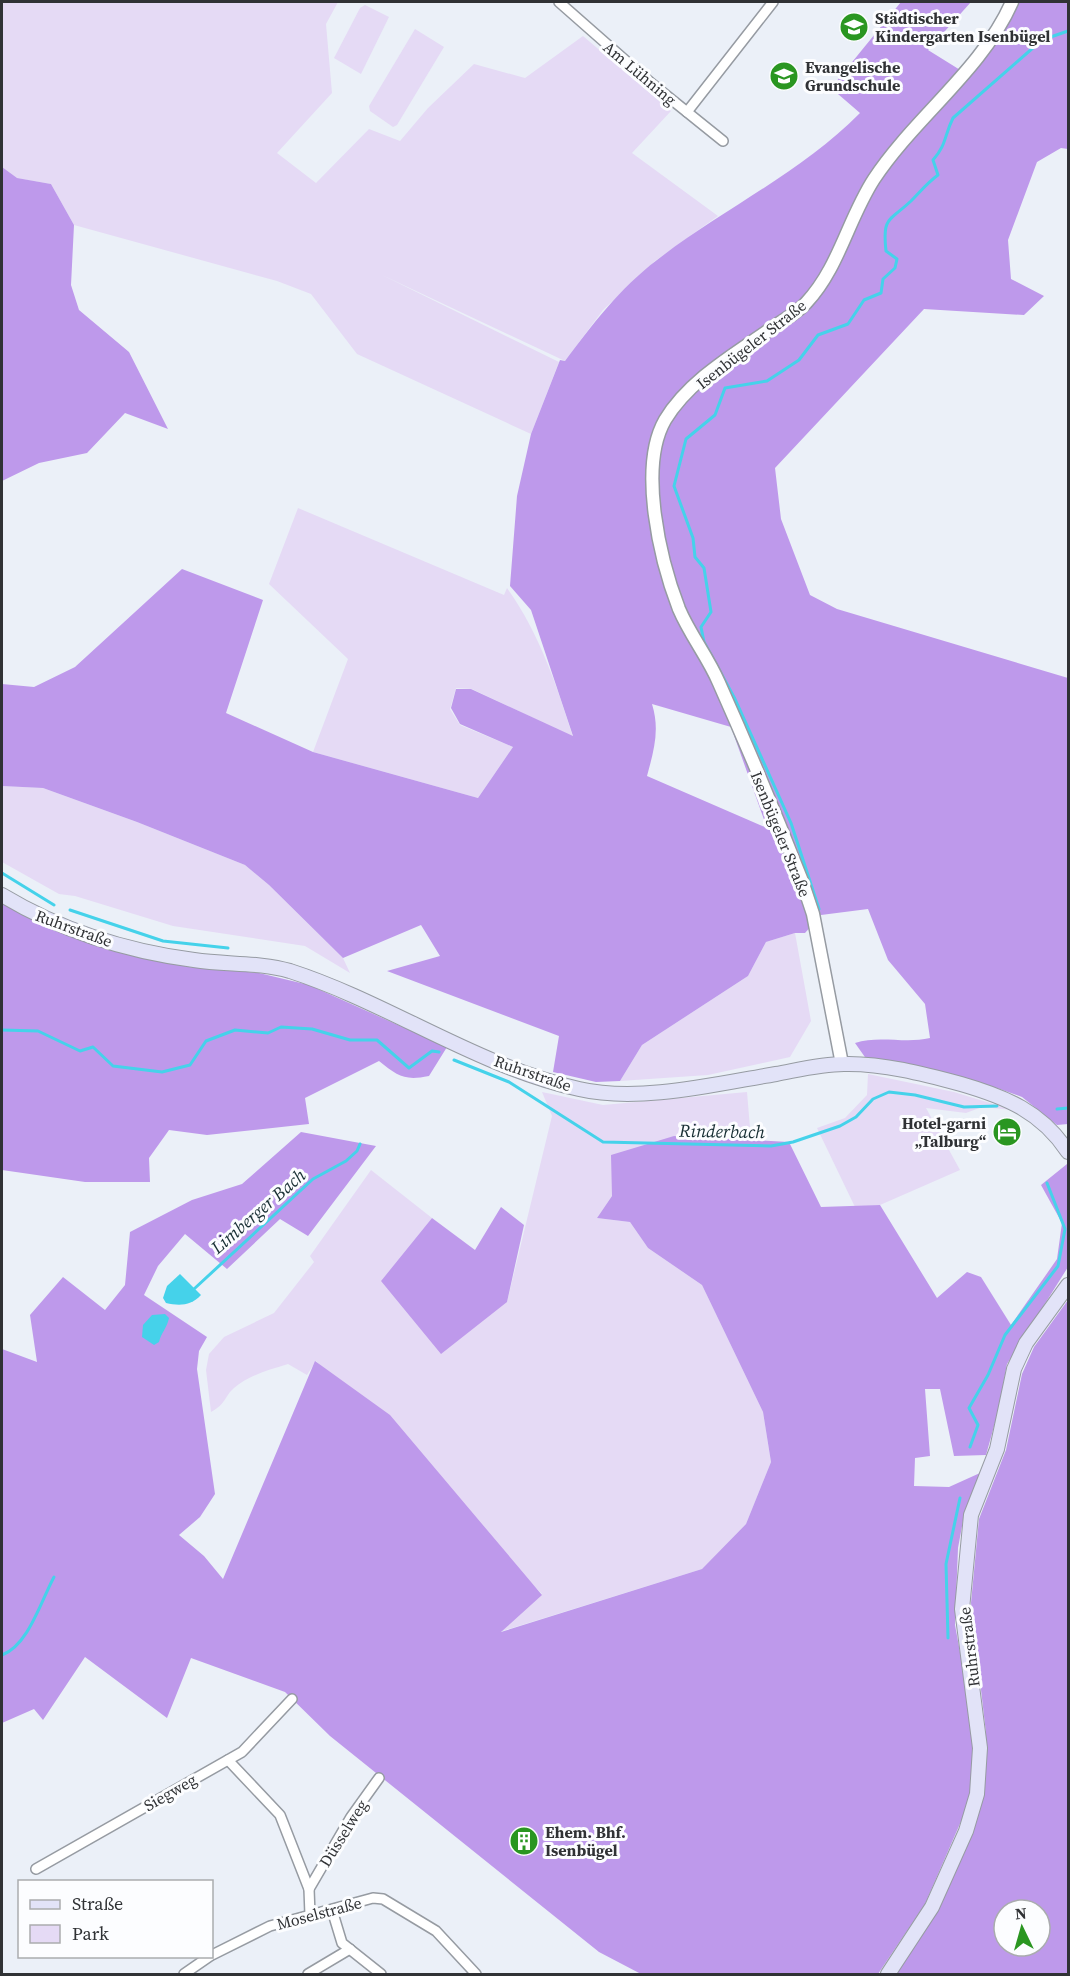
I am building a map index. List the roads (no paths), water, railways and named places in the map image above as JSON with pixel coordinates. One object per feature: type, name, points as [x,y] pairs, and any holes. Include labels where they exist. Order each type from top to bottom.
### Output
[{"type":"main road","name":"Ruhrstraße","points":[[2,895],[55,924],[123,946],[195,960],[286,970],[324,983],[456,1044],[538,1078],[582,1090],[629,1093],[699,1088],[842,1064],[868,1065],[994,1094],[1019,1105],[1045,1122],[1068,1152]]},
{"type":"main road","name":"Ruhrstraße","points":[[888,1974],[932,1906],[966,1831],[977,1794],[980,1748],[962,1610],[970,1515],[997,1449],[1014,1369],[1026,1343],[1068,1285]]},
{"type":"street","name":"Am Lühning","points":[[559,2],[723,141]]},
{"type":"street","points":[[687,112],[773,2]]},
{"type":"street","name":"Isenbügeler Straße","points":[[842,1064],[813,914],[802,881],[717,679],[679,608],[667,569],[651,479],[653,450],[666,420],[686,395],[717,367],[805,305],[824,280],[874,179],[910,132],[961,77],[1003,22],[1012,2]]},
{"type":"street","name":"Siegweg","points":[[36,1869],[242,1752],[292,1699]]},
{"type":"street","points":[[228,1760],[280,1815],[309,1889],[310,1915]]},
{"type":"street","name":"Düsselweg","points":[[309,1889],[351,1817],[379,1778]]},
{"type":"street","name":"Moselstraße","points":[[213,1955],[270,1926],[373,1898],[383,1899],[436,1931],[476,1974]]},
{"type":"street","points":[[332,1910],[342,1943],[381,1974]]},
{"type":"street","points":[[308,1974],[350,1949]]},
{"type":"street","name":"Moselstraße","points":[[183,1974],[208,1958]]},
{"type":"water","points":[[180,1274],[201,1295],[185,1304],[166,1303],[163,1298],[167,1286]]},
{"type":"water","points":[[165,1314],[169,1318],[168,1322],[159,1342],[154,1345],[142,1337],[143,1325],[152,1315]]},
{"type":"waterway","points":[[819,909],[791,823],[735,699],[704,642],[701,627],[711,612],[704,568],[695,557],[693,538],[674,486],[686,439],[715,415],[725,388],[767,381],[799,360],[818,335],[848,324],[864,300],[881,293],[883,279],[895,268],[897,259],[886,251],[885,231],[889,220],[938,175],[933,160],[943,144],[953,118],[1042,40],[1068,31]]},
{"type":"waterway","points":[[2,873],[54,905]]},
{"type":"waterway","points":[[70,910],[163,941],[228,948]]},
{"type":"waterway","points":[[2,1030],[38,1031],[80,1051],[93,1047],[113,1066],[162,1072],[190,1065],[206,1041],[235,1030],[268,1033],[281,1027],[312,1029],[350,1040],[377,1040],[409,1068],[432,1051],[439,1052]]},
{"type":"waterway","name":"Rinderbach","points":[[454,1060],[509,1082],[603,1142],[771,1146],[793,1142],[840,1126],[856,1117],[873,1099],[889,1092],[915,1095],[964,1107],[997,1106]]},
{"type":"waterway","name":"Rinderbach","points":[[1057,1109],[1068,1108]]},
{"type":"waterway","name":"Limberger Bach","points":[[194,1289],[313,1179],[346,1161],[357,1151],[360,1144]]},
{"type":"waterway","points":[[970,1447],[978,1425],[969,1408],[988,1375],[1005,1335],[1058,1266],[1065,1229],[1047,1183]]},
{"type":"waterway","points":[[948,1638],[946,1564],[960,1498]]},
{"type":"waterway","name":"Limberger Bach","points":[[2,1655],[11,1650],[26,1633],[54,1577]]},
{"type":"place","name":"Städtischer Kindergarten Isenbügel","points":[[854,27]]},
{"type":"place","name":"Evangelische Grundschule","points":[[784,76]]},
{"type":"place","name":"Hotel-garni „Talburg“","points":[[1007,1132]]},
{"type":"place","name":"Ehem. Bhf. Isenbügel","points":[[524,1841]]}]
